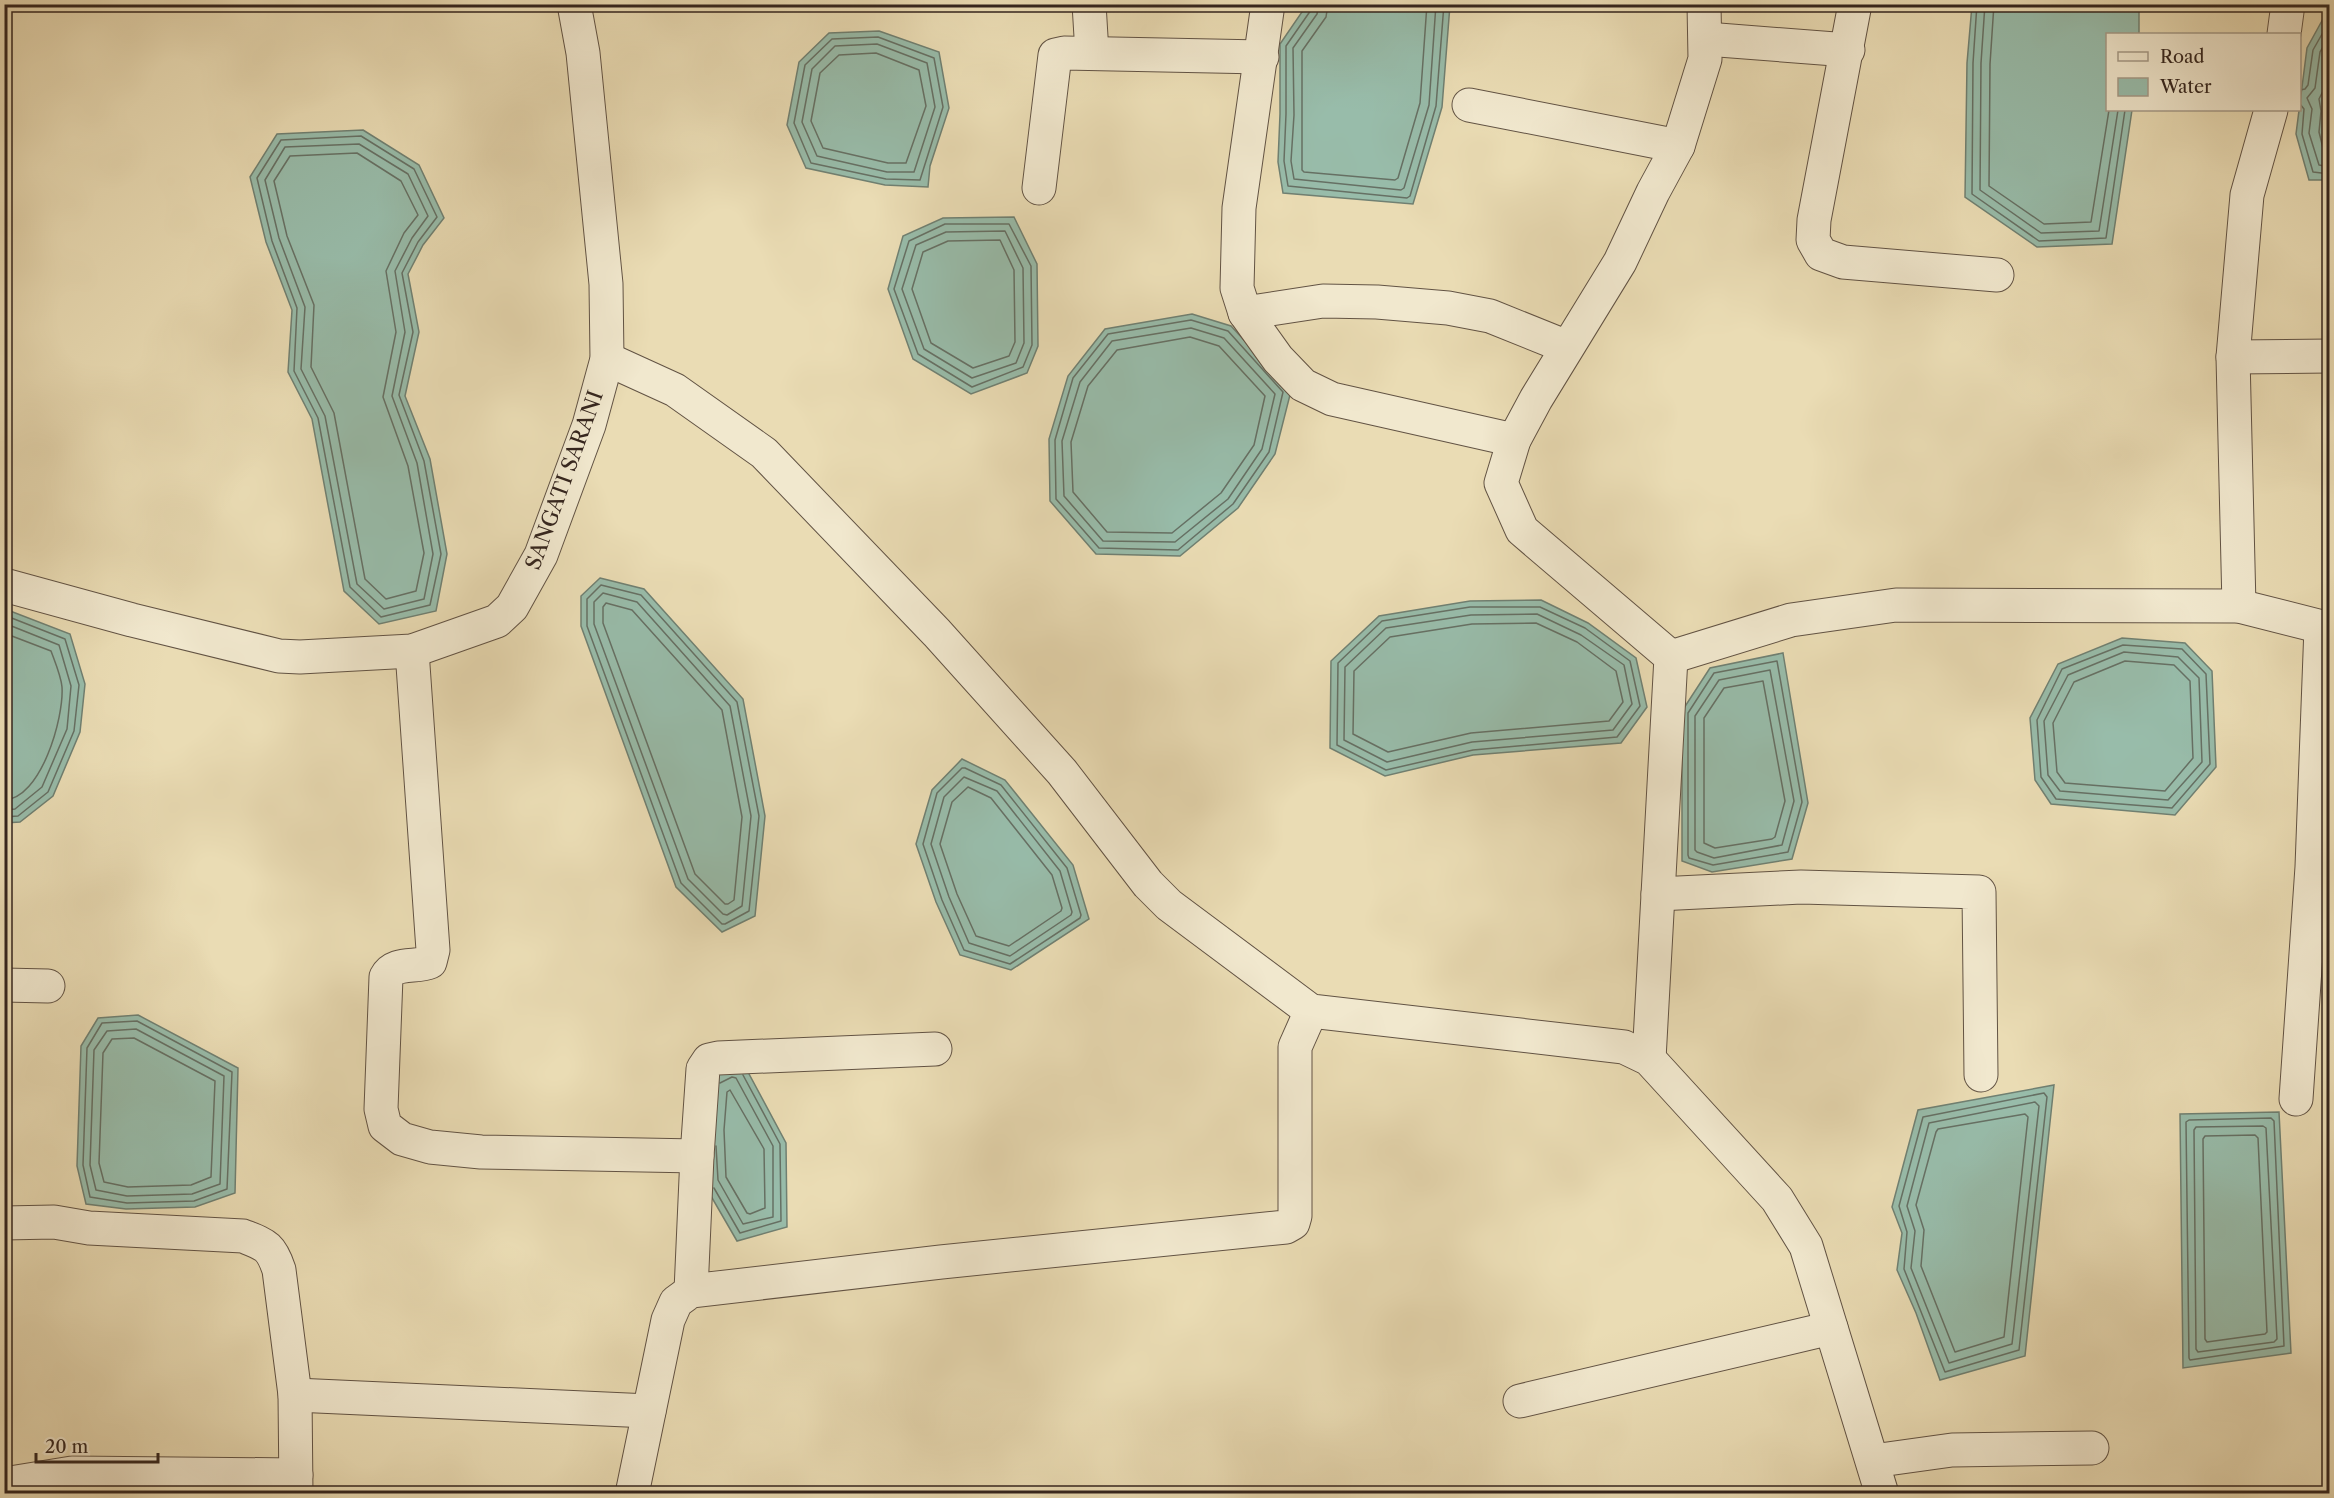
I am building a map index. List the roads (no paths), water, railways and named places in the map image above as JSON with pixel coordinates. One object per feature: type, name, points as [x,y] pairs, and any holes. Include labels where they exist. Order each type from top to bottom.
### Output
[{"type":"street","name":"SANGATI SARANI","points":[[4,585],[132,620],[279,656],[300,657],[412,651],[497,621],[512,607],[541,555],[589,425],[607,359],[606,284],[583,53],[574,4]]},
{"type":"street","points":[[1089,4],[1092,53]]},
{"type":"street","points":[[1268,4],[1239,208],[1237,288],[1245,313],[1278,359],[1303,385],[1332,399],[1514,440]]},
{"type":"street","points":[[1671,657],[1522,530],[1501,483],[1514,440],[1620,262],[1678,146],[1705,59],[1704,4]]},
{"type":"street","points":[[1855,4],[1814,220],[1813,240],[1821,254],[1843,262],[1997,275]]},
{"type":"street","points":[[2284,33],[2288,4]]},
{"type":"street","points":[[1706,39],[1848,50]]},
{"type":"street","points":[[1039,188],[1055,55],[1064,52],[1262,57]]},
{"type":"street","points":[[1469,105],[1678,146]]},
{"type":"street","points":[[2239,606],[2233,357],[2247,195],[2271,111]]},
{"type":"street","points":[[1245,313],[1323,301],[1377,302],[1448,308],[1490,316],[1567,348]]},
{"type":"street","points":[[2233,357],[2330,356]]},
{"type":"street","points":[[607,359],[675,390],[764,453],[937,633],[1062,772],[1148,884],[1168,905],[1311,1011],[1624,1047],[1649,1059],[1777,1198],[1806,1246],[1882,1494]]},
{"type":"street","points":[[1671,657],[1791,620],[1896,605],[2239,606],[2325,628],[2296,1100]]},
{"type":"street","points":[[412,651],[433,950],[430,962],[422,965],[396,967],[390,970],[386,977],[381,1109],[386,1126],[402,1139],[440,1148],[481,1152],[697,1156]]},
{"type":"street","points":[[1649,1059],[1671,657]]},
{"type":"street","points":[[1658,894],[1801,888],[1979,892],[1981,1075]]},
{"type":"street","points":[[4,985],[48,986]]},
{"type":"street","points":[[633,1494],[668,1320],[676,1302],[692,1291],[941,1262],[1286,1227],[1293,1223],[1295,1216],[1295,1047],[1311,1011]]},
{"type":"street","points":[[692,1291],[703,1069],[709,1060],[935,1049]]},
{"type":"street","points":[[4,1223],[54,1222],[89,1228],[243,1236],[267,1245],[274,1255],[279,1270],[295,1395],[296,1484],[72,1473],[4,1484]]},
{"type":"street","points":[[1520,1401],[1831,1328]]},
{"type":"street","points":[[295,1395],[649,1411]]},
{"type":"street","points":[[1873,1461],[1952,1450],[2092,1448]]},
{"type":"water","points":[[1311,4],[1450,5],[1442,107],[1413,204],[1283,193],[1278,162],[1280,44],[1306,6]]},
{"type":"water","points":[[1972,5],[2139,5],[2139,33],[2106,33],[2106,111],[2132,111],[2112,244],[2037,247],[1965,197],[1967,63]]},
{"type":"water","points":[[2329,8],[2329,180],[2309,180],[2296,134],[2299,111],[2301,111],[2307,48]]},
{"type":"water","points":[[879,31],[939,52],[949,108],[930,166],[928,187],[885,185],[806,168],[787,125],[799,62],[829,33]]},
{"type":"water","points":[[363,130],[419,165],[444,218],[423,245],[408,274],[419,332],[405,396],[430,459],[447,554],[436,611],[379,624],[344,591],[312,419],[288,372],[292,310],[266,242],[250,177],[277,134]]},
{"type":"water","points":[[1014,217],[1037,264],[1038,346],[1027,373],[971,394],[913,359],[888,289],[903,236],[943,218]]},
{"type":"water","points":[[1192,314],[1231,326],[1291,391],[1275,454],[1238,508],[1180,556],[1096,554],[1050,501],[1049,439],[1068,376],[1105,329]]},
{"type":"water","points":[[600,578],[644,589],[743,699],[765,816],[755,916],[722,932],[676,887],[581,626],[581,596]]},
{"type":"water","points":[[1541,600],[1588,623],[1636,658],[1647,707],[1621,743],[1473,755],[1385,776],[1330,748],[1331,661],[1379,616],[1470,601]]},
{"type":"water","points":[[5,609],[70,634],[85,684],[80,732],[53,796],[20,822],[5,823]]},
{"type":"water","points":[[2122,638],[2185,643],[2212,671],[2216,767],[2175,815],[2051,804],[2035,780],[2030,718],[2058,664]]},
{"type":"water","points":[[1783,653],[1808,803],[1792,859],[1712,872],[1682,861],[1682,711],[1710,668]]},
{"type":"water","points":[[962,759],[1005,780],[1073,865],[1089,919],[1011,970],[960,955],[936,902],[916,844],[932,790]]},
{"type":"water","points":[[138,1015],[238,1068],[235,1193],[195,1207],[126,1209],[86,1204],[77,1166],[81,1046],[98,1018]]},
{"type":"water","points":[[741,1059],[786,1143],[787,1227],[737,1241],[704,1184],[706,1075]]},
{"type":"water","points":[[2054,1085],[2025,1356],[1940,1380],[1916,1313],[1897,1270],[1902,1233],[1892,1207],[1918,1110]]},
{"type":"water","points":[[2279,1112],[2291,1353],[2183,1368],[2180,1114]]}]
